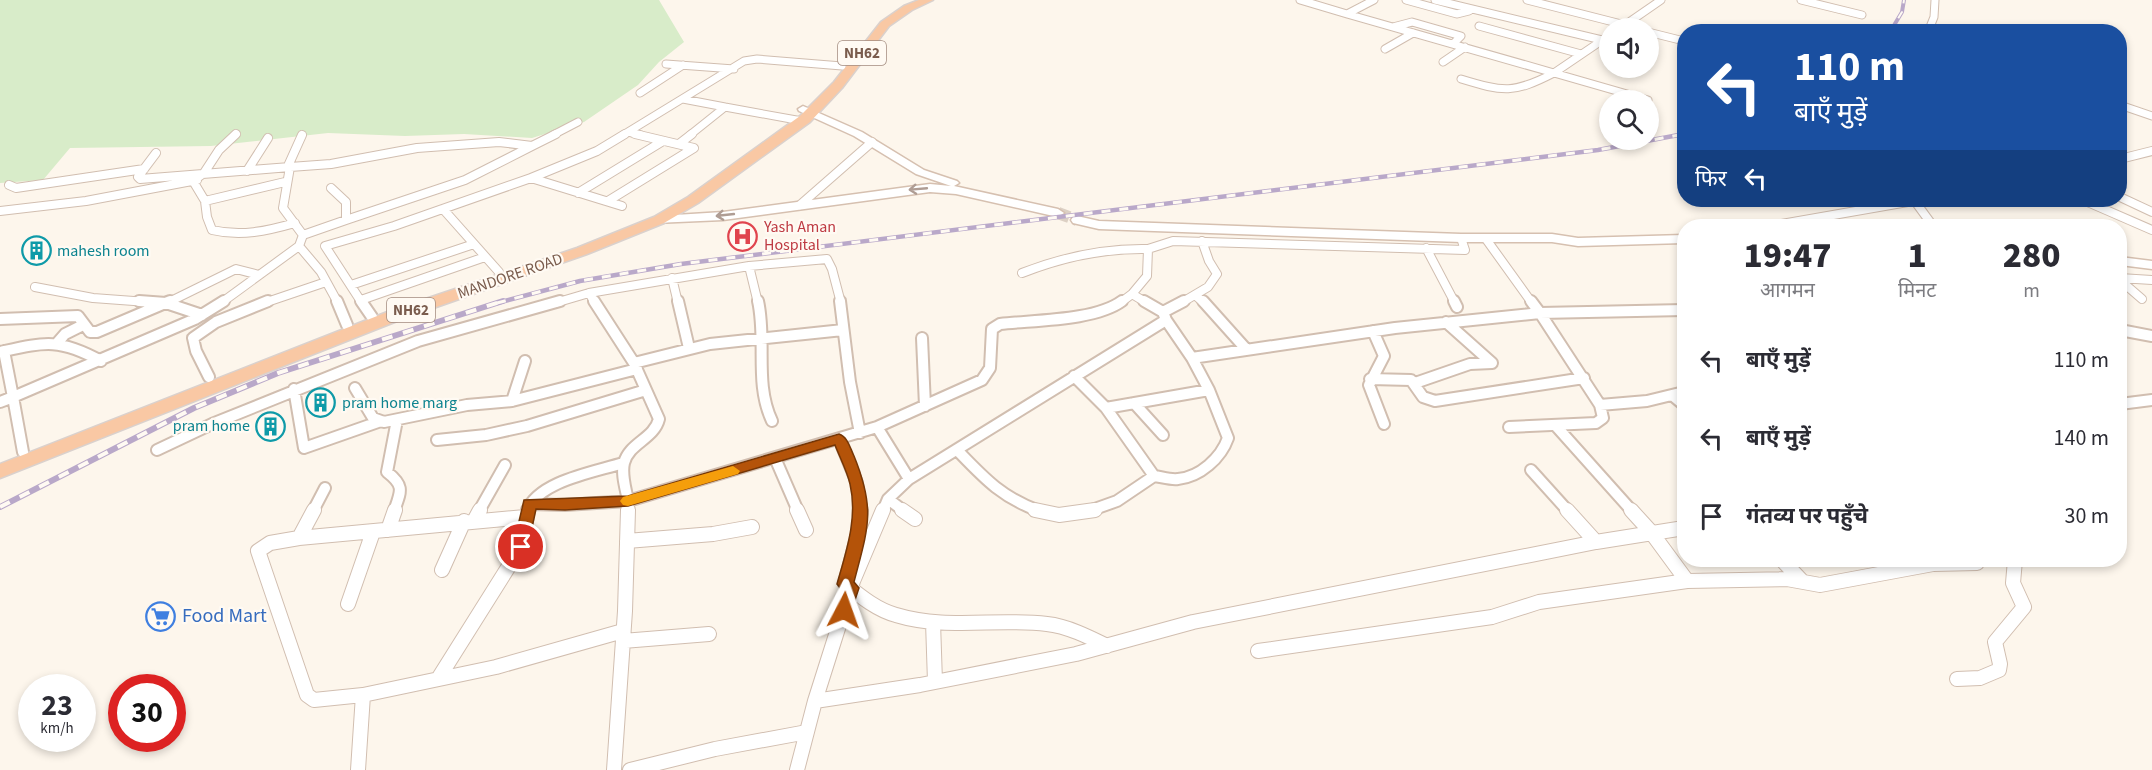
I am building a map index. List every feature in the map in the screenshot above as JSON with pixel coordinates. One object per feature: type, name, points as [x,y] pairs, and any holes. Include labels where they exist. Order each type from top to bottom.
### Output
[{"type":"highway","name":"MANDORE ROAD","points":[[0,461],[209,376],[618,228],[657,210],[802,115],[875,23],[914,0]]},
{"type":"highway","name":"MANDORE ROAD","points":[[0,471],[246,372],[396,315],[582,251],[658,220],[693,200],[802,115],[838,85],[885,24],[908,9],[928,0]]},
{"type":"main road","points":[[802,115],[872,142],[929,176],[1079,216],[1094,225],[1486,239],[1677,232]]},
{"type":"main road","points":[[658,220],[723,216],[938,188],[1058,213]]},
{"type":"main road","points":[[1552,238],[1578,242],[1677,239]]},
{"type":"main road","points":[[2127,264],[2152,266]]},
{"type":"street","points":[[1300,0],[1613,90]]},
{"type":"street","points":[[1347,14],[1374,0]]},
{"type":"street","points":[[1406,0],[1457,14],[1467,13],[1471,9]]},
{"type":"street","points":[[1435,0],[1599,39]]},
{"type":"street","points":[[1527,0],[1599,20]]},
{"type":"street","points":[[1647,0],[1660,1]]},
{"type":"street","points":[[1801,0],[1862,15]]},
{"type":"street","points":[[1931,24],[1935,0]]},
{"type":"street","points":[[1635,18],[1660,1]]},
{"type":"street","points":[[1393,27],[1412,22],[1461,36],[1453,44]]},
{"type":"street","points":[[1479,26],[1581,54]]},
{"type":"street","points":[[1385,49],[1413,33]]},
{"type":"street","points":[[1659,35],[1677,39]]},
{"type":"street","points":[[1461,79],[1509,91],[1524,88],[1554,73],[1599,42]]},
{"type":"street","points":[[1443,62],[1465,47]]},
{"type":"street","points":[[372,316],[325,246],[443,209],[531,178],[597,151],[752,59],[842,66]]},
{"type":"street","points":[[666,63],[734,69]]},
{"type":"street","points":[[640,93],[683,65]]},
{"type":"street","points":[[683,99],[725,107],[802,115]]},
{"type":"street","points":[[679,144],[725,107]]},
{"type":"street","points":[[2127,107],[2152,116]]},
{"type":"street","points":[[0,402],[101,361],[202,315],[259,275],[301,241],[346,220],[465,180],[578,122]]},
{"type":"street","points":[[608,201],[694,148],[628,132]]},
{"type":"street","points":[[193,181],[204,173],[219,150],[236,134]]},
{"type":"street","points":[[302,135],[289,166],[283,209],[295,223],[301,241],[326,282],[347,325]]},
{"type":"street","points":[[247,171],[268,138]]},
{"type":"street","points":[[578,193],[663,141]]},
{"type":"street","points":[[156,153],[138,177],[140,179],[331,164],[417,148],[499,142],[532,146]]},
{"type":"street","points":[[800,205],[872,142]]},
{"type":"street","points":[[2127,156],[2152,151]]},
{"type":"street","points":[[6,186],[16,188],[144,169]]},
{"type":"street","points":[[0,211],[86,201],[193,181],[221,173]]},
{"type":"street","points":[[531,178],[622,206]]},
{"type":"street","points":[[193,181],[205,201],[207,217],[212,230],[229,235],[247,234],[295,223]]},
{"type":"street","points":[[205,201],[285,182]]},
{"type":"street","points":[[331,188],[346,202],[346,220]]},
{"type":"street","points":[[2127,200],[2149,209]]},
{"type":"street","points":[[1819,219],[1881,207]]},
{"type":"street","points":[[2099,207],[2127,219]]},
{"type":"street","points":[[443,209],[499,272]]},
{"type":"street","points":[[2127,219],[2152,230]]},
{"type":"street","points":[[1022,273],[1081,253],[1124,248],[1148,249],[1173,241],[1466,250],[1461,238]]},
{"type":"street","points":[[1486,239],[1584,378],[1600,405],[1603,418],[1601,421],[1556,426],[1509,427]]},
{"type":"street","points":[[797,770],[815,701],[851,588],[888,499],[909,479],[1074,376],[1214,281],[1217,274],[1209,261],[1202,241]]},
{"type":"street","points":[[351,285],[474,244]]},
{"type":"street","points":[[1426,248],[1457,307]]},
{"type":"street","points":[[530,504],[565,505],[628,501],[877,427],[982,380],[989,374],[992,366],[989,336],[992,329],[1000,324],[1094,314],[1113,308],[1147,281],[1149,271],[1145,259],[1148,249]]},
{"type":"street","points":[[361,300],[485,256]]},
{"type":"street","points":[[157,450],[294,389],[418,341],[589,293],[749,266],[828,259],[833,270],[860,432]]},
{"type":"street","points":[[749,266],[752,286],[760,309],[763,338],[762,376],[766,411],[772,421]]},
{"type":"street","points":[[0,319],[78,316],[90,332],[97,332],[166,303],[236,269],[259,275]]},
{"type":"street","points":[[672,278],[689,348]]},
{"type":"street","points":[[2127,279],[2152,280]]},
{"type":"street","points":[[209,376],[196,351],[193,338],[196,333],[232,315],[326,282]]},
{"type":"street","points":[[2127,285],[2142,299]]},
{"type":"street","points":[[35,287],[93,298],[166,303],[202,315]]},
{"type":"street","points":[[438,679],[521,547],[525,533],[525,517],[536,495],[623,463],[633,448],[652,435],[659,427],[659,418],[636,366],[589,293]]},
{"type":"street","points":[[957,450],[998,491],[1029,509],[1052,516],[1069,516],[1103,507],[1131,495],[1154,476],[1182,479],[1204,467],[1223,451],[1228,438],[1209,390],[1192,358],[1165,316],[1132,294]]},
{"type":"street","points":[[1195,295],[1224,322],[1246,350]]},
{"type":"street","points":[[1192,358],[1446,322],[1540,314],[1677,310]]},
{"type":"street","points":[[1415,383],[1470,364],[1492,363],[1446,322]]},
{"type":"street","points":[[58,342],[65,334],[83,325]]},
{"type":"street","points":[[294,389],[304,448],[381,421],[397,420],[457,406],[512,401],[636,366],[689,348],[843,330]]},
{"type":"street","points":[[1372,331],[1384,350],[1382,362],[1370,379],[1369,385],[1384,424]]},
{"type":"street","points":[[2127,331],[2152,336]]},
{"type":"street","points":[[922,338],[925,405]]},
{"type":"street","points":[[23,452],[2,352],[58,342],[75,346],[101,361]]},
{"type":"street","points":[[512,401],[525,361]]},
{"type":"street","points":[[1074,376],[1106,408],[1154,476]]},
{"type":"street","points":[[1370,379],[1405,378],[1415,383],[1423,397],[1435,401],[1584,378]]},
{"type":"street","points":[[355,388],[373,418],[381,421]]},
{"type":"street","points":[[437,440],[486,435],[527,426],[646,390]]},
{"type":"street","points":[[1106,408],[1209,390]]},
{"type":"street","points":[[1600,405],[1647,401],[1677,394]]},
{"type":"street","points":[[1672,395],[1677,399]]},
{"type":"street","points":[[2127,403],[2152,400]]},
{"type":"street","points":[[1134,403],[1163,435]]},
{"type":"street","points":[[388,530],[401,492],[398,481],[387,472],[397,420]]},
{"type":"street","points":[[1556,426],[1651,532],[1687,581]]},
{"type":"street","points":[[877,427],[909,479]]},
{"type":"street","points":[[839,439],[857,483],[861,505],[858,536],[845,584],[869,602],[894,615],[933,622],[1048,624],[1092,638],[1107,646]]},
{"type":"street","points":[[775,458],[806,531]]},
{"type":"street","points":[[614,770],[627,541],[628,501],[623,463]]},
{"type":"street","points":[[442,570],[469,521],[505,465]]},
{"type":"street","points":[[1531,470],[1596,542]]},
{"type":"street","points":[[299,538],[326,488]]},
{"type":"street","points":[[888,499],[915,519]]},
{"type":"street","points":[[525,517],[299,538],[270,543],[258,551],[307,695],[314,700],[363,695],[496,667],[623,636],[710,634]]},
{"type":"street","points":[[627,541],[713,534],[752,527]]},
{"type":"street","points":[[815,701],[935,682],[1076,654],[1193,622],[1596,542],[1677,529]]},
{"type":"street","points":[[348,603],[373,532]]},
{"type":"street","points":[[1789,567],[1802,581]]},
{"type":"street","points":[[1258,651],[1492,617],[1539,602],[1687,581],[1787,579],[1820,585],[1917,567]]},
{"type":"street","points":[[1957,679],[1988,676],[1999,669],[1995,642],[2004,626],[2023,612],[2024,606],[2013,583],[2014,567]]},
{"type":"street","points":[[933,622],[935,682]]},
{"type":"street","points":[[358,770],[363,695]]},
{"type":"street","points":[[630,770],[715,749],[807,732]]},
{"type":"green space","points":[[0,0],[659,0],[684,42],[659,62],[638,85],[584,122],[532,138],[464,134],[405,136],[328,133],[211,146],[70,148],[43,180],[0,183]]},
{"type":"tunnel","points":[[1058,213],[1077,220]]},
{"type":"railway","points":[[1895,24],[1902,12],[1904,0]]},
{"type":"railway","points":[[497,303],[580,281],[681,264],[1598,150],[1677,135]]},
{"type":"railway","points":[[0,507],[194,408],[278,373],[503,301]]},
{"type":"slow traffic","points":[[628,501],[733,471]]},
{"type":"place","name":"Yash Aman Hospital","points":[[743,236]]},
{"type":"place","name":"mahesh room","points":[[36,251]]},
{"type":"place","name":"pram home marg","points":[[321,403]]},
{"type":"place","name":"pram home","points":[[271,426]]},
{"type":"place","name":"Food Mart","points":[[161,616]]},
{"type":"route","points":[[521,547],[525,533],[525,517],[530,504],[565,505],[628,501],[839,439],[857,483],[861,505],[858,536],[845,584],[851,588],[844,610]]}]
